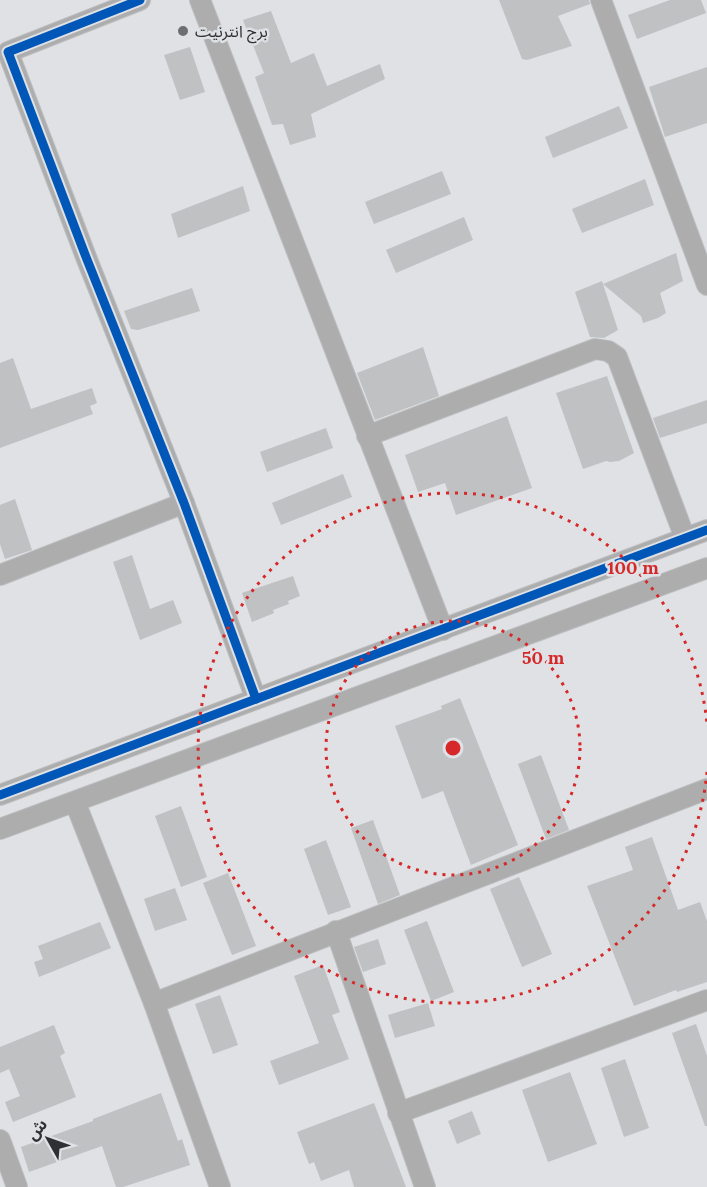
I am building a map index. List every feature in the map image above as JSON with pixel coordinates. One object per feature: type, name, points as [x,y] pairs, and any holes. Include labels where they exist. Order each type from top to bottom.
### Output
[{"type":"street","points":[[140,0],[4,54],[184,503],[256,699]]},
{"type":"street","points":[[200,0],[443,630]]},
{"type":"street","points":[[601,0],[707,285]]},
{"type":"street","points":[[367,436],[595,349],[608,351],[617,357],[685,538]]},
{"type":"street","points":[[0,575],[184,503]]},
{"type":"street","points":[[0,795],[707,530]]},
{"type":"street","points":[[0,829],[705,576]]},
{"type":"street","points":[[154,1003],[707,789]]},
{"type":"street","points":[[75,802],[154,1003],[220,1187]]},
{"type":"street","points":[[336,932],[425,1187]]},
{"type":"street","points":[[398,1113],[707,1000]]},
{"type":"street","points":[[0,1140],[17,1187]]},
{"type":"building","points":[[499,0],[589,0],[590,4],[558,16],[572,46],[527,60],[522,59]]},
{"type":"building","points":[[670,0],[701,0],[706,13],[637,39],[628,15]]},
{"type":"building","points":[[271,11],[291,63],[314,53],[327,86],[380,64],[385,79],[311,114],[316,137],[290,145],[283,124],[272,125],[255,77],[264,73],[243,20]]},
{"type":"building","points":[[190,47],[205,92],[180,100],[164,55]]},
{"type":"building","points":[[707,67],[707,123],[665,137],[649,87]]},
{"type":"building","points":[[619,106],[628,128],[553,158],[545,137]]},
{"type":"building","points":[[442,171],[451,194],[374,224],[365,202]]},
{"type":"building","points":[[645,179],[654,205],[582,233],[572,209]]},
{"type":"building","points":[[243,186],[250,211],[178,238],[171,214]]},
{"type":"building","points":[[464,217],[473,240],[396,273],[386,250]]},
{"type":"building","points":[[676,253],[683,281],[660,293],[666,313],[658,318],[643,323],[641,316],[603,284]]},
{"type":"building","points":[[602,281],[618,330],[604,338],[590,337],[575,292]]},
{"type":"building","points":[[192,288],[200,311],[138,330],[131,329],[124,311]]},
{"type":"building","points":[[423,347],[439,396],[375,420],[357,373]]},
{"type":"building","points":[[13,358],[31,409],[92,388],[97,403],[90,406],[93,414],[0,448],[0,363]]},
{"type":"building","points":[[607,376],[634,453],[619,461],[606,461],[583,469],[556,393]]},
{"type":"building","points":[[707,400],[707,423],[660,438],[653,418]]},
{"type":"building","points":[[507,416],[532,488],[456,515],[445,483],[418,492],[405,455]]},
{"type":"building","points":[[326,428],[333,448],[267,472],[260,452]]},
{"type":"building","points":[[343,474],[352,497],[281,525],[272,503]]},
{"type":"building","points":[[15,499],[32,550],[5,559],[0,544],[0,505]]},
{"type":"building","points":[[132,555],[150,609],[173,600],[182,623],[140,640],[113,562]]},
{"type":"building","points":[[293,576],[300,596],[288,601],[289,604],[273,610],[274,613],[252,622],[242,593]]},
{"type":"building","points":[[460,698],[518,845],[471,865],[443,791],[422,799],[395,726],[442,709],[441,706]]},
{"type":"building","points":[[541,755],[569,830],[546,839],[518,764]]},
{"type":"building","points":[[181,806],[207,877],[181,887],[155,816]]},
{"type":"building","points":[[373,820],[400,895],[378,904],[351,828]]},
{"type":"building","points":[[652,837],[678,910],[700,902],[707,921],[707,982],[677,992],[676,990],[634,1006],[587,886],[633,870],[625,847]]},
{"type":"building","points":[[326,840],[351,907],[328,915],[304,849]]},
{"type":"building","points":[[228,873],[256,946],[232,955],[203,883]]},
{"type":"building","points":[[519,877],[552,954],[522,967],[490,889]]},
{"type":"building","points":[[175,888],[187,920],[155,931],[144,899]]},
{"type":"building","points":[[427,921],[454,992],[431,1001],[404,930]]},
{"type":"building","points":[[100,922],[111,948],[39,977],[34,962],[43,959],[38,946]]},
{"type":"building","points":[[378,939],[386,964],[363,972],[354,947]]},
{"type":"building","points":[[323,965],[340,1012],[332,1015],[349,1059],[279,1085],[270,1061],[319,1043],[294,976]]},
{"type":"building","points":[[220,995],[238,1045],[213,1054],[195,1004]]},
{"type":"building","points":[[428,1003],[435,1026],[395,1038],[388,1015]]},
{"type":"building","points":[[696,1024],[707,1056],[707,1126],[705,1126],[672,1033]]},
{"type":"building","points":[[54,1025],[65,1053],[60,1056],[76,1097],[13,1122],[5,1102],[20,1096],[9,1069],[0,1073],[0,1047]]},
{"type":"building","points":[[625,1059],[649,1128],[624,1137],[601,1068]]},
{"type":"building","points":[[570,1072],[597,1144],[548,1162],[522,1090]]},
{"type":"building","points":[[161,1093],[178,1141],[182,1139],[190,1165],[123,1187],[116,1187],[102,1146],[29,1172],[21,1147]]},
{"type":"building","points":[[374,1103],[406,1187],[354,1187],[349,1170],[321,1181],[314,1162],[309,1164],[297,1132]]},
{"type":"building","points":[[472,1111],[481,1134],[457,1144],[448,1121]]},
{"type":"cycle path","points":[[140,0],[8,52],[86,257],[184,503],[256,699]]},
{"type":"cycle path","points":[[0,795],[707,530]]},
{"type":"place","name":"برج انترنيت","points":[[183,31]]}]
